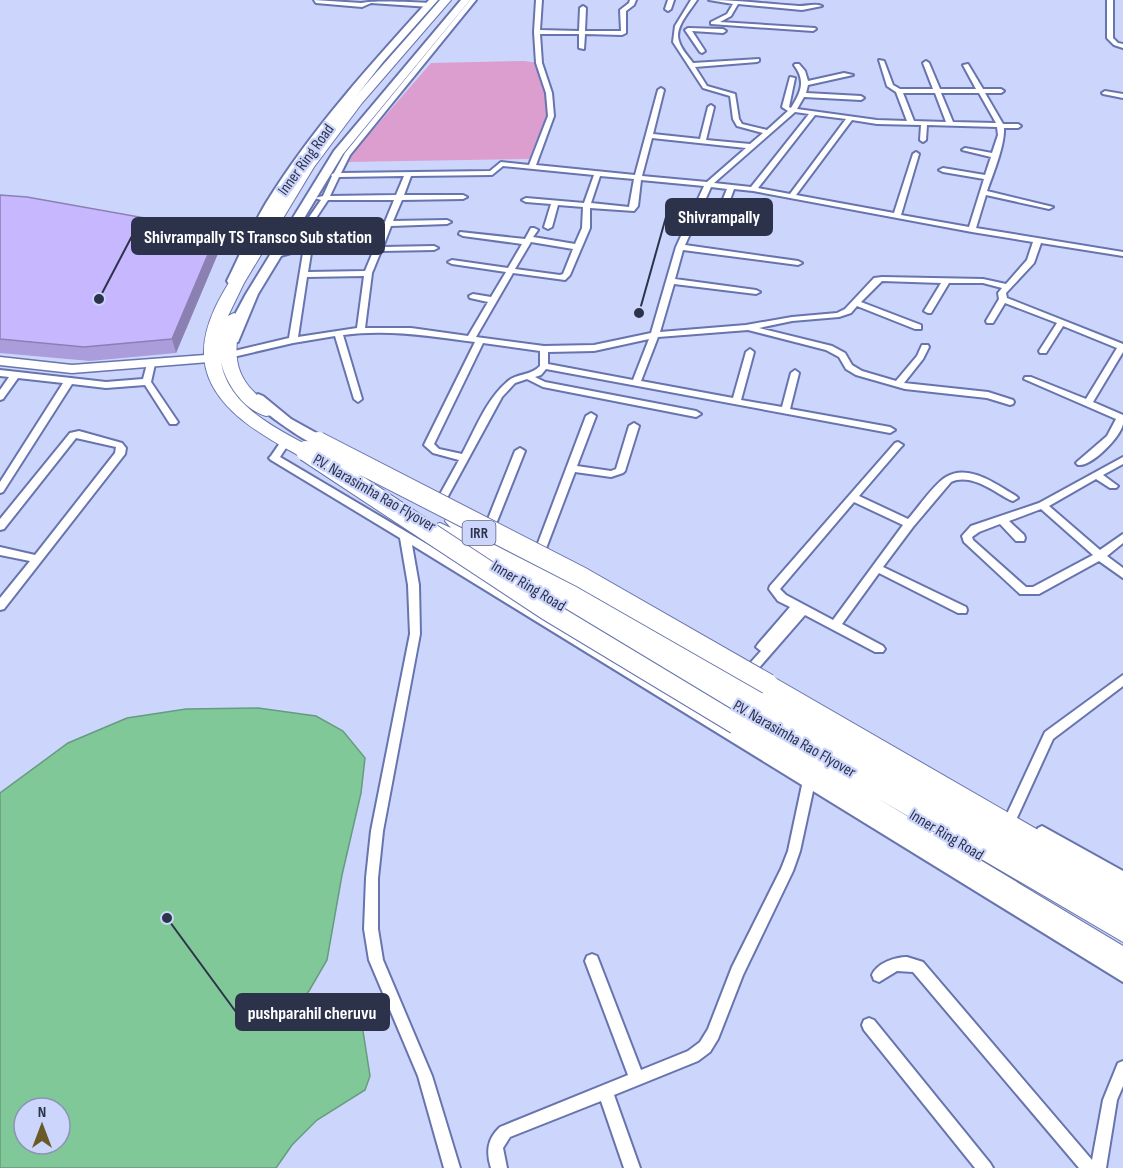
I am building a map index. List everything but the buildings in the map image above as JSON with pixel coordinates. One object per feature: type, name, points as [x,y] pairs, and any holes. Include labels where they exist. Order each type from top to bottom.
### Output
[{"type":"highway","name":"P.V. Narasimha Rao Flyover","points":[[446,0],[308,164],[226,302],[215,331],[212,354],[214,368],[224,389],[246,414],[312,447],[1123,909]]},
{"type":"highway","name":"P.V. Narasimha Rao Flyover","points":[[455,0],[320,165],[240,302],[229,330],[226,353],[232,375],[238,385],[260,407],[312,447],[1123,930]]},
{"type":"highway","points":[[312,447],[581,577],[748,678],[1123,892]]},
{"type":"highway","points":[[312,447],[547,610],[1123,960]]},
{"type":"main road","name":"Inner Ring Road","points":[[466,0],[338,153],[317,198],[239,320],[233,341],[233,354],[244,383],[274,413],[437,509],[535,565],[748,678],[1123,898]]},
{"type":"main road","name":"Inner Ring Road","points":[[432,2],[380,60],[284,185],[260,226],[213,319],[206,344],[205,357],[211,381],[227,404],[248,422],[722,699],[1123,939]]},
{"type":"street","points":[[316,1],[362,4],[371,0],[432,2]]},
{"type":"street","points":[[283,253],[307,226],[317,198],[335,175],[346,154],[473,0]]},
{"type":"street","points":[[532,167],[551,116],[549,93],[540,68],[537,32],[539,0]]},
{"type":"street","points":[[537,32],[622,33],[624,32],[623,10],[632,4],[633,0]]},
{"type":"street","points":[[668,9],[670,0]]},
{"type":"street","points":[[694,0],[676,31],[674,37],[676,42],[708,90],[734,95],[736,118],[739,125],[768,132]]},
{"type":"street","points":[[712,0],[802,8],[819,6]]},
{"type":"street","points":[[1110,0],[1110,38],[1116,44],[1123,46]]},
{"type":"street","points":[[690,30],[729,15],[737,1]]},
{"type":"street","points":[[769,6],[769,26]]},
{"type":"street","points":[[582,48],[583,8]]},
{"type":"street","points":[[713,23],[813,28]]},
{"type":"street","points":[[690,30],[702,51]]},
{"type":"street","points":[[676,31],[776,32]]},
{"type":"street","points":[[691,64],[758,60]]},
{"type":"street","points":[[881,61],[890,86],[899,91],[1001,92]]},
{"type":"street","points":[[926,63],[954,125],[960,133]]},
{"type":"street","points":[[636,383],[655,335],[680,247],[709,184],[793,110],[803,95],[806,83],[803,72],[797,65]]},
{"type":"street","points":[[966,66],[1000,125],[1001,135],[990,178],[972,231]]},
{"type":"street","points":[[806,83],[850,75]]},
{"type":"street","points":[[792,78],[785,107],[793,110],[860,120],[912,124],[1018,126]]},
{"type":"street","points":[[526,200],[631,209],[634,206],[638,177],[661,90]]},
{"type":"street","points":[[899,91],[912,124]]},
{"type":"street","points":[[1105,93],[1123,96]]},
{"type":"street","points":[[803,95],[861,98]]},
{"type":"street","points":[[703,140],[711,107]]},
{"type":"street","points":[[859,109],[860,120]]},
{"type":"street","points":[[753,189],[813,113]]},
{"type":"street","points":[[791,197],[850,118]]},
{"type":"street","points":[[923,140],[924,124]]},
{"type":"street","points":[[650,136],[750,146]]},
{"type":"street","points":[[965,150],[996,156]]},
{"type":"street","points":[[897,216],[916,154]]},
{"type":"street","points":[[335,175],[492,173],[498,164],[732,186],[972,231],[1123,254]]},
{"type":"street","points":[[943,170],[990,178]]},
{"type":"street","points":[[362,330],[368,273],[409,173]]},
{"type":"street","points":[[452,262],[562,278],[566,275],[586,228],[584,224],[588,206],[598,174]]},
{"type":"street","points":[[719,219],[732,186]]},
{"type":"street","points":[[985,193],[1048,207]]},
{"type":"street","points":[[317,198],[463,197]]},
{"type":"street","points":[[548,227],[555,203]]},
{"type":"street","points":[[307,226],[447,222]]},
{"type":"street","points":[[464,458],[436,451],[429,445],[492,300],[534,231]]},
{"type":"street","points":[[463,234],[578,247]]},
{"type":"street","points":[[990,321],[1003,299],[1002,293],[1031,261],[1038,240]]},
{"type":"street","points":[[680,247],[798,262]]},
{"type":"street","points":[[283,253],[379,248],[434,248]]},
{"type":"street","points":[[292,340],[307,251]]},
{"type":"street","points":[[302,275],[368,273]]},
{"type":"street","points":[[233,354],[292,340],[362,330],[411,331],[544,348],[594,348],[655,335],[746,328],[792,319],[839,315],[855,303],[877,280],[982,281],[1008,287]]},
{"type":"street","points":[[928,311],[947,280]]},
{"type":"street","points":[[670,281],[756,292]]},
{"type":"street","points":[[473,296],[492,300]]},
{"type":"street","points":[[1003,299],[1123,347],[1088,404]]},
{"type":"street","points":[[855,303],[918,327]]},
{"type":"street","points":[[1043,351],[1061,322]]},
{"type":"street","points":[[746,328],[829,348],[842,355],[849,367],[859,373],[929,390],[988,395],[1010,402]]},
{"type":"street","points":[[338,333],[358,399]]},
{"type":"street","points":[[899,384],[904,373],[920,358],[925,347]]},
{"type":"street","points":[[437,509],[498,396],[512,381],[538,373],[544,366],[544,348]]},
{"type":"street","points":[[736,402],[750,352]]},
{"type":"street","points":[[122,365],[205,357]]},
{"type":"street","points":[[0,362],[72,369],[205,357]]},
{"type":"street","points":[[151,364],[147,382],[173,422]]},
{"type":"street","points":[[544,366],[890,430]]},
{"type":"street","points":[[785,411],[795,373]]},
{"type":"street","points":[[0,374],[106,385],[147,382]]},
{"type":"street","points":[[0,397],[15,375]]},
{"type":"street","points":[[526,376],[543,384],[696,414]]},
{"type":"street","points":[[1028,378],[1122,418],[1109,442],[1081,463]]},
{"type":"street","points":[[0,490],[69,381]]},
{"type":"street","points":[[535,565],[591,416]]},
{"type":"street","points":[[570,468],[611,474],[620,471],[634,426]]},
{"type":"street","points":[[0,526],[73,435],[79,434],[119,445],[122,448],[120,454],[0,606]]},
{"type":"street","name":"Inner Ring Road","points":[[285,442],[274,458],[1123,975]]},
{"type":"street","points":[[879,650],[800,608],[776,593],[774,589],[898,445]]},
{"type":"street","points":[[485,537],[520,451]]},
{"type":"street","points":[[104,486],[125,460],[120,454]]},
{"type":"street","points":[[1123,460],[1042,505],[975,529],[968,534],[968,539],[1024,591],[1035,591],[1100,556],[1123,538]]},
{"type":"street","points":[[835,625],[909,524],[954,475],[966,475],[1013,498]]},
{"type":"street","points":[[1096,476],[1113,486]]},
{"type":"street","points":[[852,497],[909,524]]},
{"type":"street","points":[[1042,505],[1123,574]]},
{"type":"street","points":[[1002,520],[1020,538]]},
{"type":"street","points":[[405,536],[413,569],[416,606],[415,634],[377,831],[372,878],[371,930],[376,960],[425,1076],[452,1168]]},
{"type":"street","points":[[0,551],[37,559]]},
{"type":"street","points":[[877,568],[962,610]]},
{"type":"street","points":[[748,678],[800,608]]},
{"type":"street","points":[[748,678],[800,608]]},
{"type":"street","name":"Inner Ring Road","points":[[748,678],[1012,816],[1123,878]]},
{"type":"street","points":[[1012,816],[1049,736],[1123,681]]},
{"type":"street","points":[[706,719],[722,699]]},
{"type":"street","points":[[499,1168],[494,1149],[496,1139],[505,1132],[693,1056],[705,1047],[713,1034],[737,972],[787,871],[794,851],[809,782]]},
{"type":"street","points":[[592,961],[637,1078]]},
{"type":"street","points":[[879,975],[896,963],[908,962],[918,967],[1089,1168]]},
{"type":"street","points":[[869,1025],[984,1168]]},
{"type":"street","points":[[1098,1168],[1110,1100],[1123,1068]]},
{"type":"street","points":[[604,1091],[632,1168]]},
{"type":"shaded area","points":[[524,61],[539,63],[550,107],[529,159],[345,162],[431,63]]},
{"type":"shaded area","points":[[258,708],[316,716],[343,731],[365,758],[361,793],[342,875],[327,960],[309,991],[299,1002],[300,1016],[311,1022],[319,1021],[338,1011],[348,1014],[363,1031],[370,1076],[365,1090],[317,1120],[292,1145],[276,1168],[0,1168],[0,793],[68,743],[127,718],[186,709]]},
{"type":"place","name":"Shivrampally TS Transco Sub station","points":[[99,299]]},
{"type":"place","name":"Shivrampally","points":[[639,313]]},
{"type":"place","name":"pushparahil cheruvu","points":[[167,918]]}]
